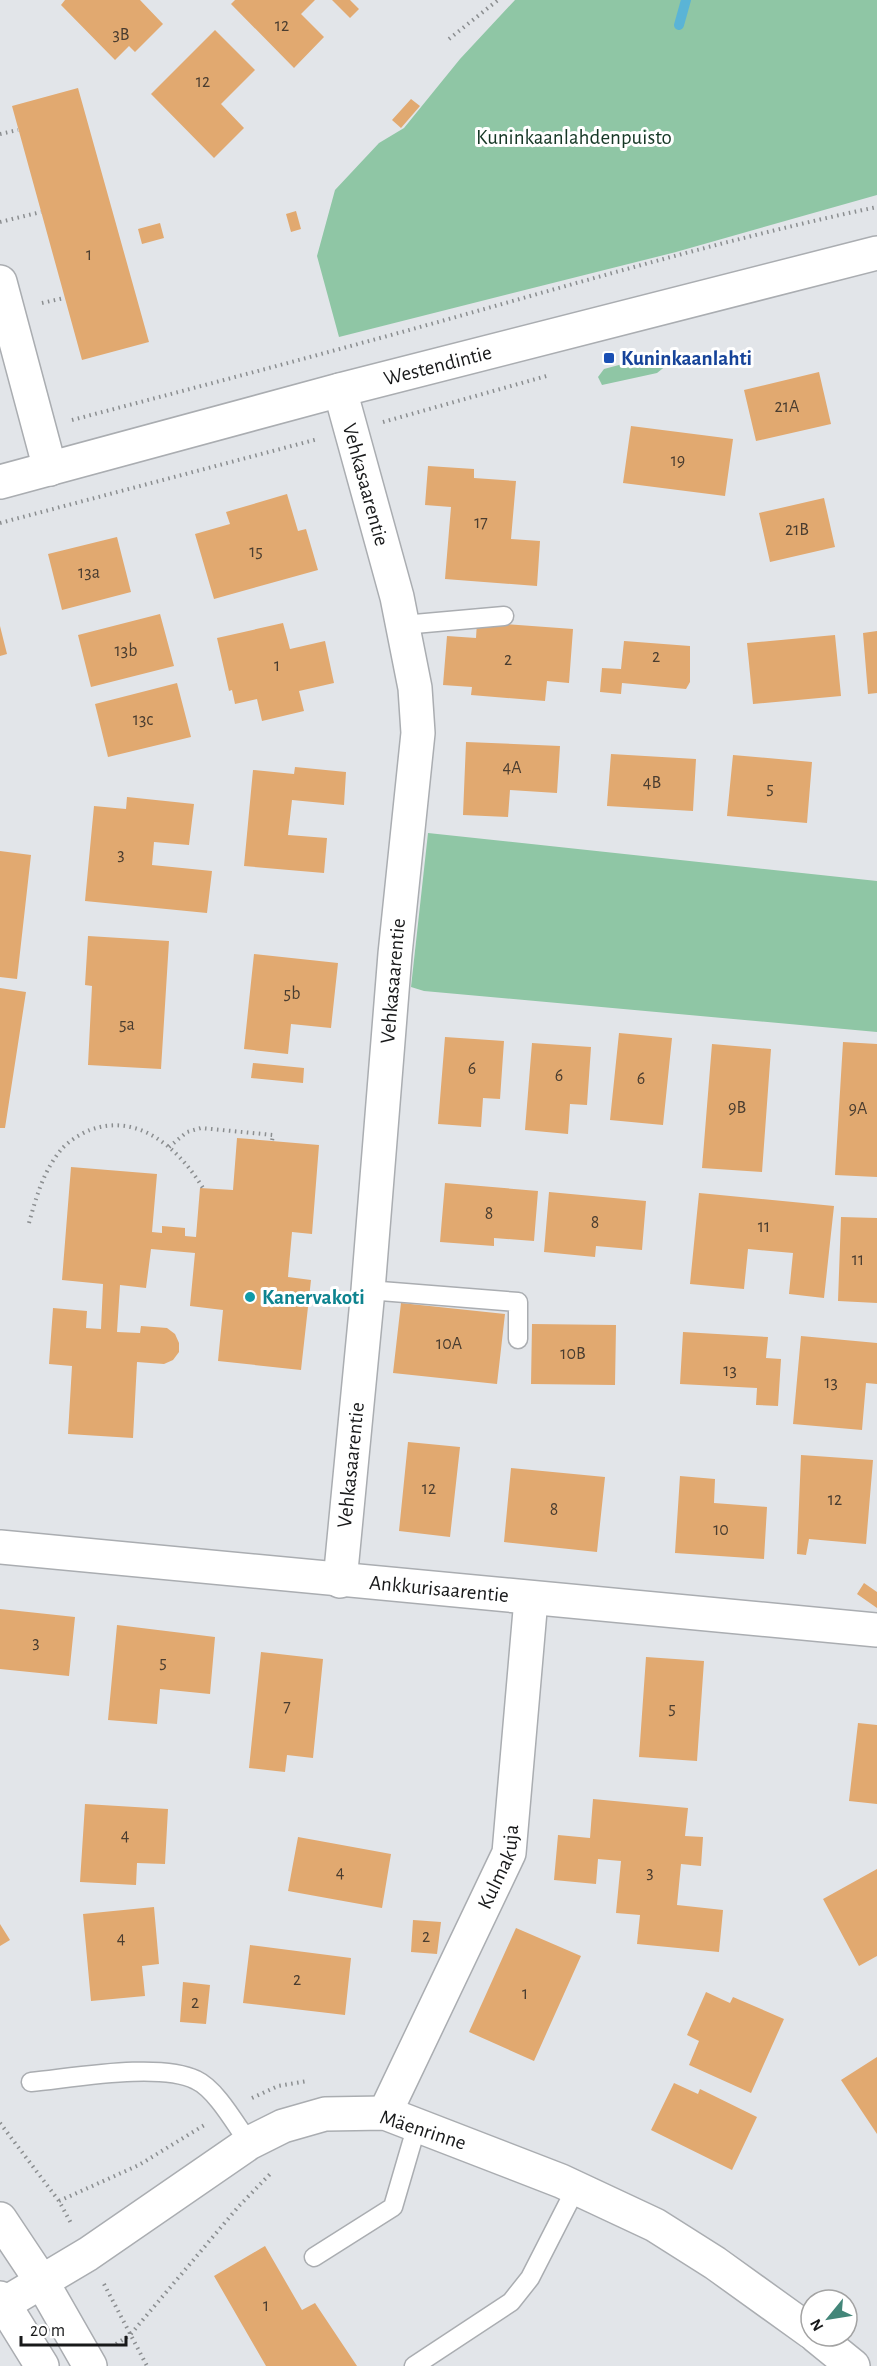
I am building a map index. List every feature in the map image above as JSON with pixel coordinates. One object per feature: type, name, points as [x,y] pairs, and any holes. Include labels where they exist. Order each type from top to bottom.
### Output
[{"type":"street","name":"Westendintie","points":[[0,482],[340,390],[877,253]]},
{"type":"street","points":[[0,282],[50,470]]},
{"type":"street","name":"Vehkasaarentie","points":[[340,390],[403,625],[415,688],[418,733],[395,954],[368,1290],[340,1581]]},
{"type":"street","name":"Ankkurisaarentie","points":[[0,1547],[340,1581],[877,1630]]},
{"type":"street","name":"Kulmakuja","points":[[385,2113],[509,1853],[531,1599]]},
{"type":"street","name":"Mäenrinne","points":[[2,2301],[42,2282],[88,2254],[249,2143],[283,2126],[325,2114],[385,2113],[576,2188],[665,2232],[715,2263],[799,2323]]},
{"type":"street","points":[[0,2219],[42,2282],[90,2366]]},
{"type":"street","points":[[2,2301],[42,2366]]},
{"type":"street","points":[[831,2348],[854,2366]]},
{"type":"lane","points":[[403,625],[504,616]]},
{"type":"lane","points":[[368,1290],[518,1302],[518,1339]]},
{"type":"lane","points":[[31,2082],[126,2072],[176,2074],[197,2080],[209,2090],[249,2143]]},
{"type":"lane","points":[[314,2257],[393,2207],[417,2126]]},
{"type":"lane","points":[[414,2366],[511,2302],[530,2278],[576,2188]]},
{"type":"path","points":[[449,39],[498,0]]},
{"type":"path","points":[[0,134],[18,130]]},
{"type":"path","points":[[39,429],[369,341],[615,270],[779,228],[877,207]]},
{"type":"path","points":[[0,222],[41,212]]},
{"type":"path","points":[[0,524],[554,374]]},
{"type":"path","points":[[29,1223],[40,1183],[60,1150],[81,1133],[101,1126],[125,1124],[151,1132],[169,1146],[192,1171],[203,1188]]},
{"type":"path","points":[[169,1146],[187,1132],[201,1128],[273,1135],[272,1141]]},
{"type":"path","points":[[0,2124],[59,2201],[147,2366]]},
{"type":"path","points":[[130,2336],[239,2206],[276,2168]]},
{"type":"green space","name":"Kuninkaanlahdenpuisto","points":[[515,0],[877,0],[877,195],[676,252],[339,337],[317,256],[335,190],[379,143],[404,128],[460,59]]},
{"type":"green space","points":[[656,355],[667,365],[657,373],[602,385],[598,377],[604,369]]},
{"type":"green space","points":[[428,833],[877,881],[877,1032],[424,991],[411,987]]},
{"type":"building","points":[[65,0],[140,0],[163,24],[135,52],[129,46],[115,60],[61,5]]},
{"type":"building","points":[[235,0],[315,0],[301,14],[324,37],[294,68],[231,4]]},
{"type":"building","points":[[332,0],[350,0],[359,9],[350,18]]},
{"type":"building","points":[[215,30],[255,70],[221,104],[244,128],[214,158],[151,94]]},
{"type":"building","points":[[78,88],[149,342],[82,360],[12,106]]},
{"type":"building","points":[[411,99],[420,106],[401,128],[392,120]]},
{"type":"building","points":[[296,211],[301,229],[291,232],[286,214]]},
{"type":"building","points":[[160,223],[164,238],[142,244],[138,229]]},
{"type":"building","points":[[819,372],[831,424],[756,441],[744,390]]},
{"type":"building","points":[[631,426],[733,439],[725,496],[623,483]]},
{"type":"building","points":[[428,466],[474,469],[474,478],[516,481],[511,539],[540,541],[537,586],[445,579],[451,507],[425,505]]},
{"type":"building","points":[[287,494],[298,531],[306,529],[318,570],[214,599],[195,534],[230,524],[226,512]]},
{"type":"building","points":[[824,498],[835,547],[770,562],[759,513]]},
{"type":"building","points":[[117,537],[131,592],[62,610],[48,554]]},
{"type":"building","points":[[160,614],[174,666],[91,687],[78,635]]},
{"type":"building","points":[[477,622],[573,629],[569,683],[547,681],[545,701],[471,695],[472,687],[443,685],[447,636],[476,638]]},
{"type":"building","points":[[283,623],[290,649],[325,641],[334,683],[299,691],[304,711],[262,721],[257,699],[235,704],[232,690],[229,691],[217,638]]},
{"type":"building","points":[[0,626],[7,654],[0,656]]},
{"type":"building","points":[[877,631],[877,693],[868,694],[863,633]]},
{"type":"building","points":[[835,635],[841,696],[753,704],[747,643]]},
{"type":"building","points":[[624,641],[690,646],[690,682],[686,689],[622,683],[621,694],[600,692],[602,668],[621,669]]},
{"type":"building","points":[[177,683],[191,737],[108,757],[95,704]]},
{"type":"building","points":[[466,742],[560,746],[557,793],[510,790],[508,817],[463,815]]},
{"type":"building","points":[[611,754],[696,759],[693,811],[607,806]]},
{"type":"building","points":[[733,755],[812,762],[807,823],[727,816]]},
{"type":"building","points":[[295,767],[346,772],[344,805],[292,800],[288,835],[327,838],[324,873],[244,866],[253,770],[294,774]]},
{"type":"building","points":[[127,797],[194,804],[189,845],[154,842],[152,865],[212,871],[207,913],[85,901],[94,806],[126,809]]},
{"type":"building","points":[[0,851],[31,855],[17,979],[0,977]]},
{"type":"building","points":[[88,936],[169,941],[161,1069],[88,1065],[92,986],[85,985]]},
{"type":"building","points":[[254,954],[338,963],[331,1028],[291,1024],[288,1054],[244,1049]]},
{"type":"building","points":[[0,988],[26,992],[5,1128],[0,1128]]},
{"type":"building","points":[[619,1033],[672,1038],[663,1125],[610,1120]]},
{"type":"building","points":[[445,1037],[504,1041],[500,1099],[483,1098],[481,1127],[438,1124]]},
{"type":"building","points":[[843,1042],[877,1044],[877,1177],[835,1175]]},
{"type":"building","points":[[532,1043],[591,1047],[587,1105],[570,1104],[568,1134],[525,1130]]},
{"type":"building","points":[[712,1044],[771,1049],[762,1172],[702,1168]]},
{"type":"building","points":[[253,1063],[304,1068],[303,1083],[251,1078]]},
{"type":"building","name":"Kanervakoti","points":[[237,1138],[319,1145],[312,1234],[292,1232],[288,1277],[311,1280],[301,1370],[218,1361],[223,1310],[190,1306],[195,1253],[151,1249],[146,1288],[120,1285],[117,1332],[140,1333],[141,1326],[167,1328],[175,1334],[179,1343],[179,1352],[173,1360],[164,1364],[137,1362],[133,1438],[68,1434],[72,1366],[49,1364],[53,1308],[87,1311],[86,1328],[101,1329],[103,1284],[62,1280],[71,1167],[157,1174],[152,1232],[162,1233],[162,1226],[185,1228],[185,1236],[196,1237],[200,1188],[233,1190]]},
{"type":"building","points":[[445,1183],[538,1191],[534,1241],[494,1238],[494,1246],[440,1242]]},
{"type":"building","points":[[549,1192],[646,1201],[642,1250],[596,1246],[595,1257],[544,1252]]},
{"type":"building","points":[[699,1193],[834,1206],[824,1298],[789,1294],[793,1253],[748,1249],[744,1289],[690,1284]]},
{"type":"building","points":[[841,1217],[877,1218],[877,1303],[838,1301]]},
{"type":"building","points":[[401,1303],[505,1314],[497,1384],[393,1373]]},
{"type":"building","points":[[532,1324],[616,1325],[615,1385],[531,1384]]},
{"type":"building","points":[[683,1332],[768,1337],[766,1358],[781,1359],[778,1406],[756,1405],[757,1388],[680,1384]]},
{"type":"building","points":[[801,1336],[877,1343],[877,1384],[866,1383],[862,1430],[793,1424]]},
{"type":"building","points":[[408,1442],[460,1447],[450,1537],[399,1531]]},
{"type":"building","points":[[801,1455],[873,1460],[866,1544],[809,1539],[806,1555],[797,1554]]},
{"type":"building","points":[[511,1468],[605,1477],[597,1552],[504,1542]]},
{"type":"building","points":[[680,1476],[715,1479],[714,1503],[767,1507],[764,1559],[675,1553]]},
{"type":"building","points":[[864,1583],[877,1592],[877,1608],[857,1594]]},
{"type":"building","points":[[0,1609],[75,1617],[69,1676],[0,1669]]},
{"type":"building","points":[[117,1625],[215,1637],[210,1694],[160,1689],[157,1724],[108,1720]]},
{"type":"building","points":[[261,1652],[323,1659],[313,1758],[287,1755],[285,1772],[249,1768]]},
{"type":"building","points":[[646,1657],[704,1661],[697,1761],[639,1757]]},
{"type":"building","points":[[858,1723],[877,1725],[877,1804],[849,1801]]},
{"type":"building","points":[[593,1799],[688,1808],[685,1836],[703,1837],[701,1866],[681,1864],[677,1905],[723,1910],[719,1952],[637,1944],[640,1915],[616,1913],[621,1861],[598,1859],[596,1884],[554,1880],[558,1835],[590,1838]]},
{"type":"building","points":[[85,1804],[168,1809],[165,1864],[137,1863],[136,1885],[80,1882]]},
{"type":"building","points":[[298,1837],[391,1854],[382,1908],[288,1891]]},
{"type":"building","points":[[877,1869],[877,1956],[859,1966],[823,1899]]},
{"type":"building","points":[[154,1907],[159,1964],[142,1966],[145,1996],[91,2001],[83,1914]]},
{"type":"building","points":[[413,1920],[441,1922],[437,1954],[411,1952]]},
{"type":"building","points":[[0,1924],[10,1940],[0,1946]]},
{"type":"building","points":[[516,1928],[581,1956],[534,2061],[469,2032]]},
{"type":"building","points":[[250,1945],[351,1958],[345,2015],[243,2003]]},
{"type":"building","points":[[183,1982],[210,1985],[206,2024],[180,2022]]},
{"type":"building","points":[[706,1992],[730,2003],[733,1997],[784,2019],[751,2093],[689,2065],[699,2041],[687,2035]]},
{"type":"building","points":[[877,2057],[877,2134],[841,2080]]},
{"type":"building","points":[[674,2083],[698,2094],[700,2089],[757,2117],[732,2170],[651,2130]]},
{"type":"building","points":[[265,2246],[302,2310],[315,2303],[357,2366],[266,2366],[214,2276]]},
{"type":"waterway","points":[[679,25],[686,0]]},
{"type":"place","name":"Kuninkaanlahti","points":[[609,358]]},
{"type":"place","name":"Kanervakoti","points":[[250,1297]]}]
